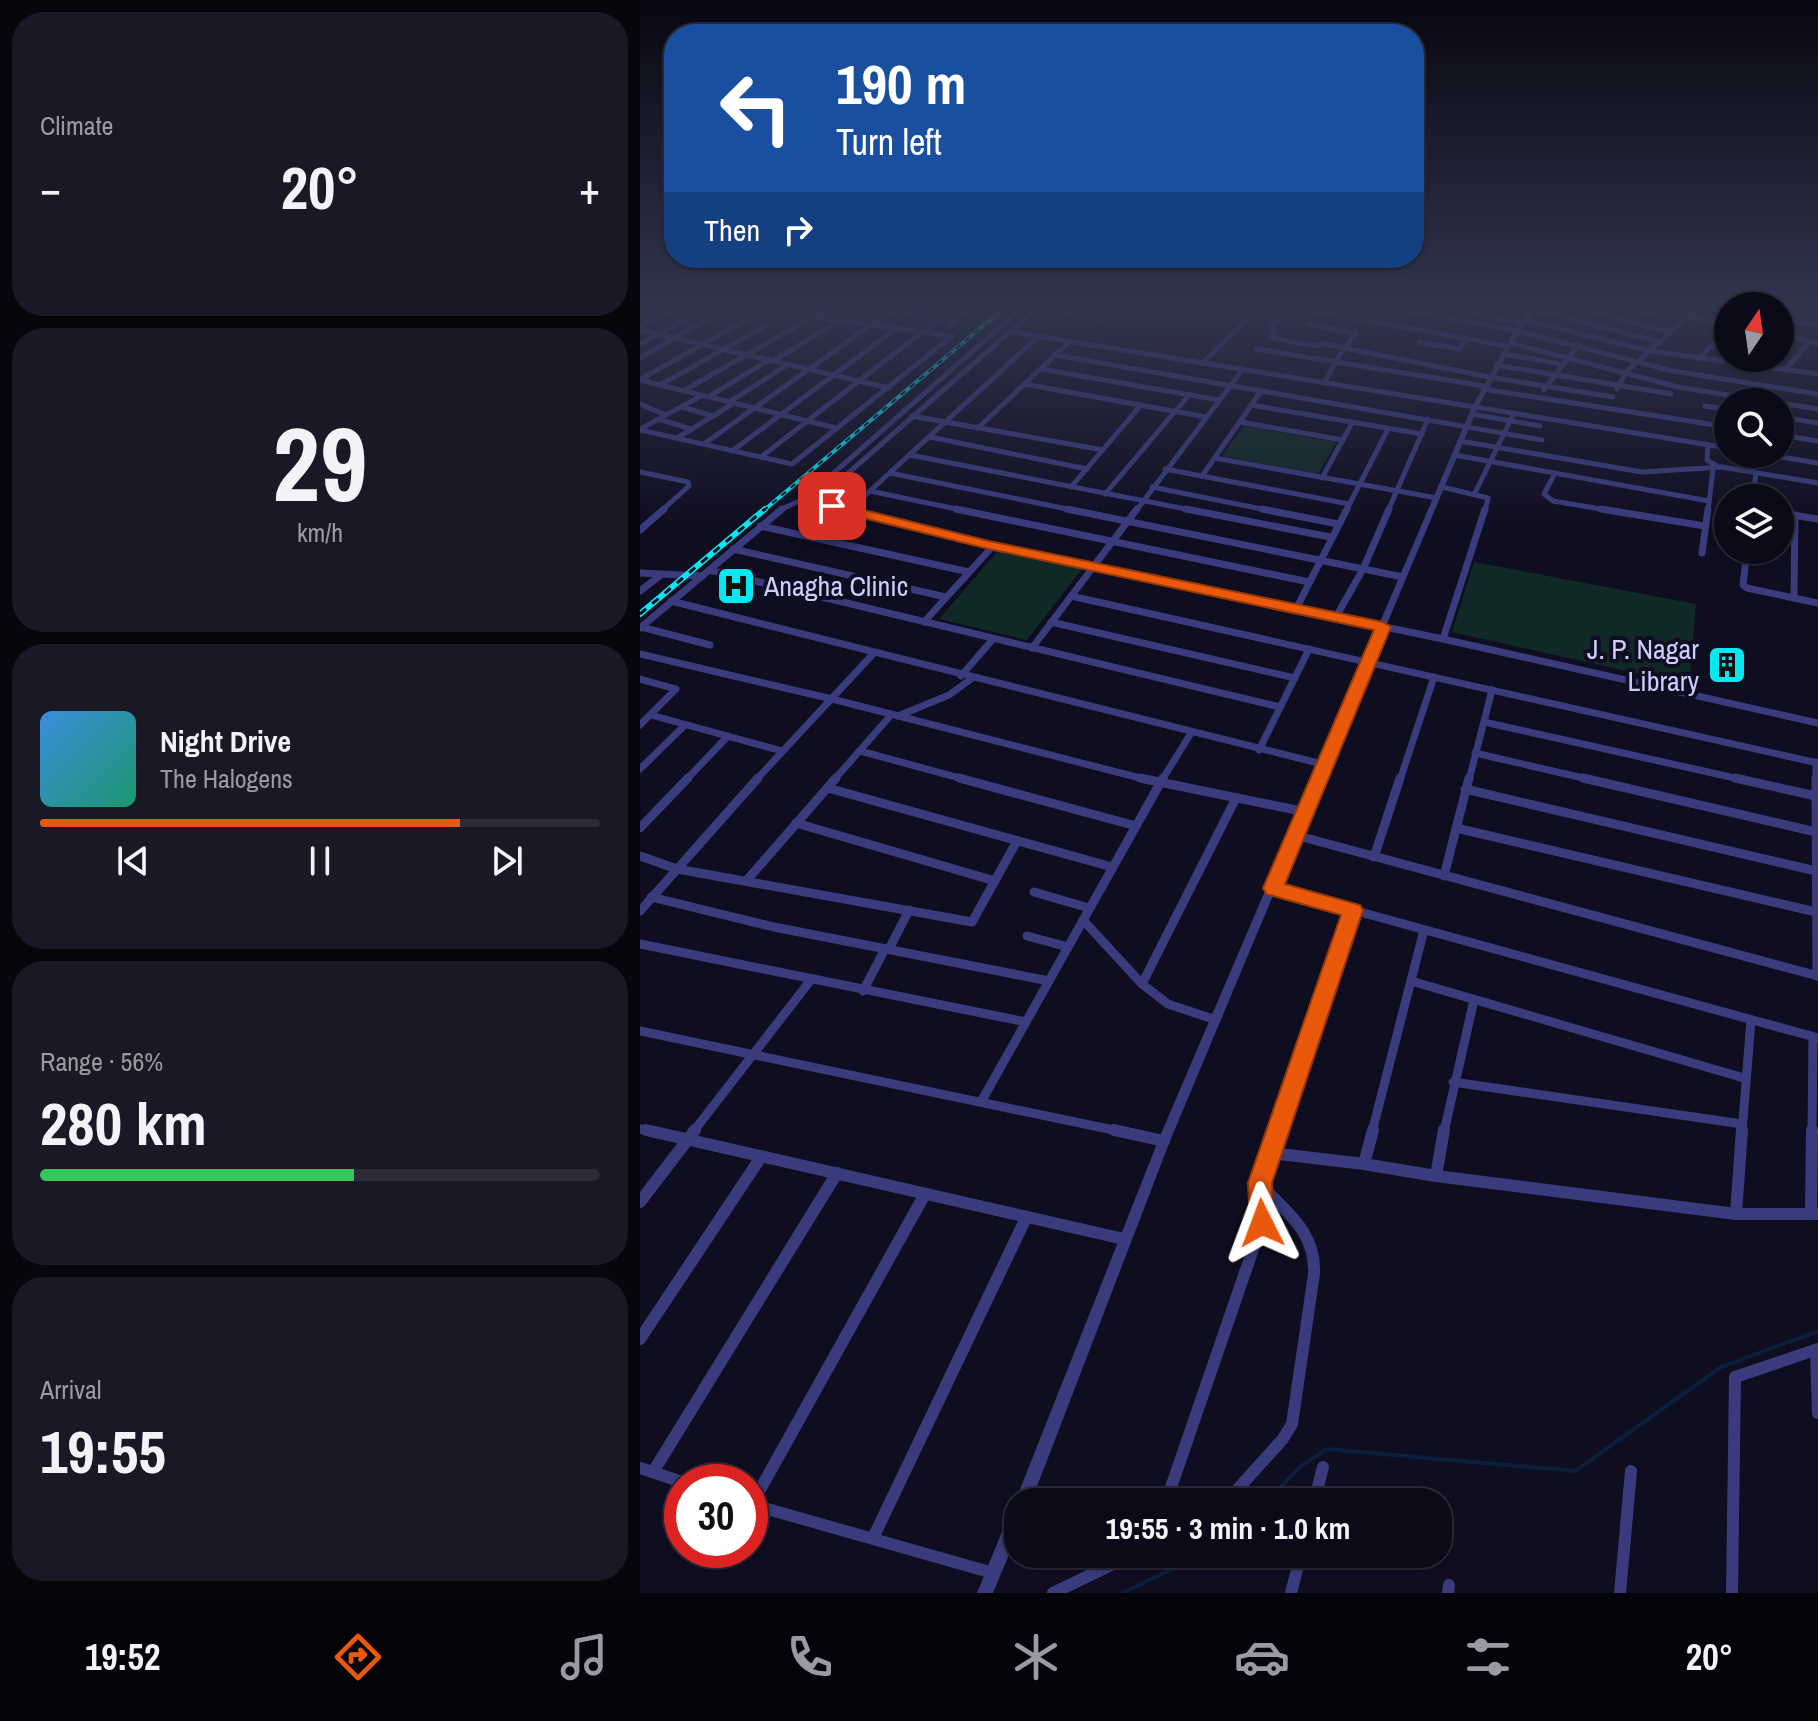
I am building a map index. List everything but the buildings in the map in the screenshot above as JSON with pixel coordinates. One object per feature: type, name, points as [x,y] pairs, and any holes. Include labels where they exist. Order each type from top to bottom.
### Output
[{"type":"street","points":[[660,385],[672,378]]},
{"type":"street","points":[[684,391],[707,378]]},
{"type":"street","points":[[640,430],[738,378]]},
{"type":"street","points":[[677,438],[767,378]]},
{"type":"street","points":[[704,444],[797,378]]},
{"type":"street","points":[[732,451],[832,378]]},
{"type":"street","points":[[840,378],[889,388]]},
{"type":"street","points":[[761,457],[865,378]]},
{"type":"street","points":[[640,430],[792,464],[901,378]]},
{"type":"street","points":[[640,627],[779,510],[803,501],[940,378]]},
{"type":"street","points":[[815,502],[957,378]]},
{"type":"street","points":[[848,511],[993,378]]},
{"type":"street","points":[[978,428],[1030,378]]},
{"type":"street","points":[[1094,378],[1219,400]]},
{"type":"street","points":[[1188,378],[1542,440]]},
{"type":"street","points":[[1032,648],[1125,521],[1236,378]]},
{"type":"street","points":[[1297,378],[1473,410],[1540,426]]},
{"type":"street","points":[[1324,383],[1326,378]]},
{"type":"street","points":[[1446,378],[1546,387],[1613,397]]},
{"type":"street","points":[[1462,378],[1531,397],[1714,425]]},
{"type":"street","points":[[1029,1488],[1164,1141],[1488,378]]},
{"type":"street","points":[[1540,398],[1552,378]]},
{"type":"street","points":[[1574,378],[1671,394]]},
{"type":"street","points":[[1606,428],[1613,397],[1623,378]]},
{"type":"street","points":[[1648,378],[1714,393]]},
{"type":"street","points":[[1721,378],[1818,394]]},
{"type":"street","points":[[640,380],[836,428]]},
{"type":"street","points":[[1024,384],[1206,417]]},
{"type":"street","points":[[1202,476],[1261,391]]},
{"type":"street","points":[[1810,392],[1814,409],[1810,421]]},
{"type":"street","points":[[1105,494],[1189,395]]},
{"type":"street","points":[[1525,415],[1531,397]]},
{"type":"street","points":[[640,404],[666,415]]},
{"type":"street","points":[[1071,487],[1141,405]]},
{"type":"street","points":[[1251,405],[1422,434]]},
{"type":"street","points":[[1794,405],[1814,409]]},
{"type":"street","points":[[1705,406],[1714,407]]},
{"type":"street","points":[[682,407],[713,416]]},
{"type":"street","points":[[1473,410],[1514,413],[1714,446]]},
{"type":"street","points":[[1475,493],[1514,413]]},
{"type":"street","points":[[912,416],[1103,450]]},
{"type":"street","points":[[659,419],[691,429]]},
{"type":"street","points":[[1336,617],[1363,569],[1428,419]]},
{"type":"street","points":[[1794,419],[1818,423]]},
{"type":"street","points":[[1240,422],[1343,440]]},
{"type":"street","points":[[1322,478],[1352,423]]},
{"type":"street","points":[[1296,609],[1330,537],[1388,429]]},
{"type":"street","points":[[930,437],[1087,469]]},
{"type":"street","points":[[1794,437],[1818,441]]},
{"type":"street","points":[[1460,441],[1653,473],[1718,468],[1818,483]]},
{"type":"street","points":[[1708,445],[1707,460],[1714,465]]},
{"type":"street","points":[[910,455],[1330,537]]},
{"type":"street","points":[[1455,455],[1709,501]]},
{"type":"street","points":[[1215,458],[1396,491],[1475,493],[1488,498],[1443,639]]},
{"type":"street","points":[[1794,459],[1818,463]]},
{"type":"street","points":[[1702,553],[1709,501],[1718,468]]},
{"type":"street","points":[[1165,469],[1349,504]]},
{"type":"street","points":[[640,472],[688,482],[689,486],[640,530]]},
{"type":"street","points":[[890,473],[1403,577]]},
{"type":"street","points":[[1755,484],[1756,473]]},
{"type":"street","points":[[1554,475],[1544,494],[1553,501],[1705,526]]},
{"type":"street","points":[[1152,487],[1338,524]]},
{"type":"street","points":[[870,491],[1309,582]]},
{"type":"street","points":[[803,501],[993,546],[1443,639],[1818,723]]},
{"type":"street","points":[[1794,598],[1795,515],[1818,519]]},
{"type":"street","points":[[760,526],[969,572]]},
{"type":"street","points":[[924,622],[993,546]]},
{"type":"street","points":[[733,549],[946,597]]},
{"type":"street","points":[[1746,564],[1744,587],[1818,603]]},
{"type":"street","points":[[640,573],[706,573],[1280,707]]},
{"type":"street","points":[[640,591],[661,575]]},
{"type":"street","points":[[1071,596],[1817,762],[1817,976],[1295,835]]},
{"type":"street","points":[[671,601],[971,679],[1326,765]]},
{"type":"street","points":[[1051,622],[1295,678]]},
{"type":"street","points":[[640,627],[710,645]]},
{"type":"street","points":[[961,676],[993,639]]},
{"type":"street","points":[[1259,750],[1309,649]]},
{"type":"street","points":[[640,654],[832,699],[1160,783],[1306,812]]},
{"type":"street","points":[[641,909],[873,654]]},
{"type":"street","points":[[1374,857],[1434,677]]},
{"type":"street","points":[[640,679],[676,689],[640,725]]},
{"type":"street","points":[[747,880],[894,715],[949,695],[971,679]]},
{"type":"street","points":[[1444,876],[1492,690]]},
{"type":"street","points":[[651,715],[782,751]]},
{"type":"street","points":[[1484,722],[1816,796]]},
{"type":"street","points":[[640,769],[685,725]]},
{"type":"street","points":[[981,1102],[1191,733]]},
{"type":"street","points":[[640,828],[728,736]]},
{"type":"street","points":[[860,751],[1136,826]]},
{"type":"street","points":[[1475,753],[1816,832]]},
{"type":"street","points":[[828,788],[1112,867]]},
{"type":"street","points":[[1465,789],[1816,871]]},
{"type":"street","points":[[1142,984],[1236,798]]},
{"type":"street","points":[[796,823],[995,881]]},
{"type":"street","points":[[1456,828],[1816,912]]},
{"type":"street","points":[[640,856],[677,869],[972,922],[1017,841]]},
{"type":"street","points":[[1271,1153],[1736,1214],[1814,1214],[1816,1037],[1273,888]]},
{"type":"street","points":[[1034,892],[1089,908]]},
{"type":"street","points":[[651,897],[774,927],[1049,981]]},
{"type":"street","points":[[863,991],[909,910]]},
{"type":"street","points":[[1171,1488],[1262,1223],[1260,1183],[1353,910]]},
{"type":"street","points":[[1083,920],[1142,984],[1168,1004],[1216,1020]]},
{"type":"street","points":[[1364,1164],[1424,930]]},
{"type":"street","points":[[1027,936],[1068,947]]},
{"type":"street","points":[[640,944],[810,981],[1026,1022]]},
{"type":"street","points":[[640,1202],[810,981]]},
{"type":"street","points":[[1411,981],[1744,1078]]},
{"type":"street","points":[[1436,1176],[1453,1082],[1474,1000]]},
{"type":"street","points":[[1736,1214],[1744,1078],[1751,1020]]},
{"type":"street","points":[[640,1031],[1164,1141]]},
{"type":"street","points":[[1453,1082],[1742,1124]]},
{"type":"street","points":[[640,1129],[1124,1239]]},
{"type":"street","points":[[640,1339],[761,1157]]},
{"type":"street","points":[[646,1470],[837,1173]]},
{"type":"street","points":[[1239,1488],[1282,1440],[1292,1424],[1314,1274],[1315,1255],[1310,1238],[1260,1183]]},
{"type":"street","points":[[768,1474],[925,1194]]},
{"type":"street","points":[[873,1538],[1026,1218]]},
{"type":"street","points":[[1732,1593],[1735,1377],[1817,1349],[1818,1413]]},
{"type":"street","points":[[1318,1488],[1323,1467]]},
{"type":"street","points":[[1620,1593],[1631,1471]]},
{"type":"street","points":[[768,1509],[993,1573]]},
{"type":"street","points":[[985,1593],[1004,1547]]},
{"type":"street","points":[[1053,1593],[1105,1568]]},
{"type":"street","points":[[1291,1593],[1297,1568]]},
{"type":"green space","points":[[1244,426],[1336,442],[1318,474],[1222,456]]},
{"type":"green space","points":[[998,551],[1082,569],[1027,640],[939,619]]},
{"type":"green space","points":[[1474,562],[1696,604],[1689,685],[1452,632]]},
{"type":"waterway","points":[[1280,1488],[1301,1466],[1327,1449],[1575,1471],[1721,1367],[1818,1331]]},
{"type":"waterway","points":[[1123,1593],[1174,1568]]},
{"type":"railway","points":[[763,511],[921,378]]},
{"type":"railway","points":[[640,614],[765,509]]},
{"type":"place","name":"Anagha Clinic","points":[[736,586]]},
{"type":"place","name":"J. P. Nagar Library","points":[[1727,665]]},
{"type":"route","points":[[832,506],[989,545],[1383,627],[1273,888],[1353,910],[1260,1183],[1262,1223]]}]
